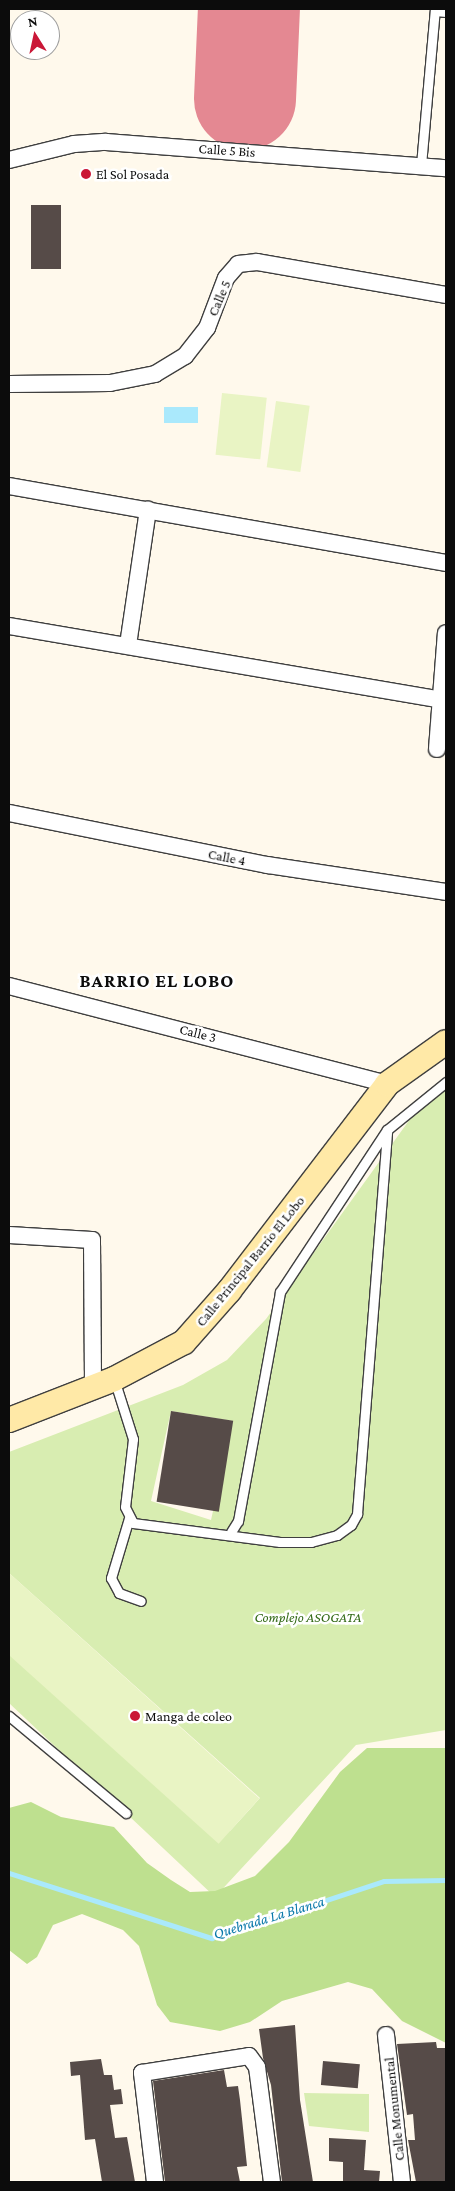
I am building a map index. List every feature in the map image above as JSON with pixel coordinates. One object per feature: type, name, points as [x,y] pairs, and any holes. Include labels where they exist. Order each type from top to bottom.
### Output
[{"type":"street","name":"Calle 5 Bis","points":[[9,160],[74,144],[106,142],[421,164],[446,168]]},
{"type":"street","name":"Calle 5","points":[[9,384],[110,383],[155,374],[185,356],[207,328],[226,278],[238,264],[257,262],[446,295]]},
{"type":"street","points":[[9,486],[446,563]]},
{"type":"street","points":[[128,645],[148,509]]},
{"type":"street","points":[[9,626],[440,700]]},
{"type":"street","points":[[438,749],[446,633]]},
{"type":"street","name":"Calle 4","points":[[9,813],[268,865],[446,892]]},
{"type":"street","name":"Calle 3","points":[[9,986],[387,1084]]},
{"type":"street","name":"Calle Principal Barrio El Lobo","points":[[9,1420],[103,1383],[184,1342],[235,1284],[387,1084],[446,1042]]},
{"type":"street","points":[[9,1235],[92,1240],[103,1383]]},
{"type":"street","name":"Calle Monumental","points":[[386,2035],[402,2182]]},
{"type":"street","points":[[155,2182],[142,2073],[249,2056],[257,2067],[272,2182]]},
{"type":"lane","points":[[421,164],[435,10],[446,12]]},
{"type":"lane","points":[[231,1532],[238,1520],[280,1292],[386,1130],[446,1082]]},
{"type":"lane","points":[[129,1518],[139,1526],[220,1536],[231,1532],[280,1542],[311,1542],[337,1535],[357,1514],[386,1130]]},
{"type":"lane","points":[[103,1383],[133,1439],[126,1507],[129,1518],[111,1578],[119,1593],[141,1601]]},
{"type":"lane","points":[[9,1716],[126,1813]]},
{"type":"green space","points":[[222,393],[267,398],[260,459],[216,455]]},
{"type":"green space","points":[[276,401],[310,406],[300,472],[267,467]]},
{"type":"green space","name":"Complejo ASOGATA","points":[[446,1080],[446,1730],[356,1745],[215,1897],[9,1703],[9,1634],[230,1831],[260,1798],[9,1573],[9,1452],[183,1385],[227,1360],[266,1319],[418,1108]],"holes":[[[171,1411],[233,1421],[211,1520],[151,1501]]]},
{"type":"green space","name":"Manga de coleo","points":[[9,1573],[259,1798],[219,1844],[9,1655]]},
{"type":"green space","points":[[367,1748],[446,1748],[446,2043],[402,2021],[372,1989],[348,1982],[282,2001],[250,2022],[220,2031],[170,2022],[157,2005],[139,1946],[123,1930],[82,1914],[53,1925],[37,1957],[27,1964],[9,1950],[9,1808],[31,1802],[61,1817],[114,1827],[147,1863],[171,1880],[190,1892],[215,1891],[255,1876],[289,1842],[340,1772]]},
{"type":"green space","points":[[304,2093],[369,2094],[369,2132],[309,2126]]},
{"type":"water","points":[[164,407],[198,407],[198,423],[164,423]]},
{"type":"building","points":[[31,205],[61,205],[61,269],[31,269]]},
{"type":"building","points":[[171,1411],[233,1421],[219,1512],[157,1502]]},
{"type":"building","points":[[295,2025],[300,2100],[313,2182],[282,2182],[271,2085],[263,2058],[259,2029]]},
{"type":"building","points":[[436,2042],[437,2048],[446,2048],[446,2182],[416,2182],[408,2140],[415,2140],[413,2114],[407,2115],[397,2044]]},
{"type":"building","points":[[101,2059],[104,2075],[112,2075],[114,2090],[121,2089],[123,2104],[110,2105],[115,2138],[127,2137],[135,2182],[102,2182],[95,2139],[85,2140],[80,2075],[71,2076],[70,2062]]},
{"type":"building","points":[[323,2061],[360,2064],[358,2088],[321,2085]]},
{"type":"building","points":[[224,2070],[227,2087],[238,2086],[240,2100],[247,2166],[237,2167],[240,2182],[165,2182],[153,2081]]},
{"type":"building","points":[[329,2138],[366,2140],[364,2170],[380,2171],[379,2182],[343,2182],[343,2162],[329,2161]]},
{"type":"waterway","name":"Quebrada La Blanca","points":[[9,1873],[212,1938],[384,1881],[446,1880]]},
{"type":"runway","points":[[245,99],[249,9]]},
{"type":"place","name":"El Sol Posada","points":[[86,174]]},
{"type":"place","name":"Manga de coleo","points":[[135,1716]]},
{"type":"district","name":"BARRIO EL LOBO","points":[[157,981]]}]
